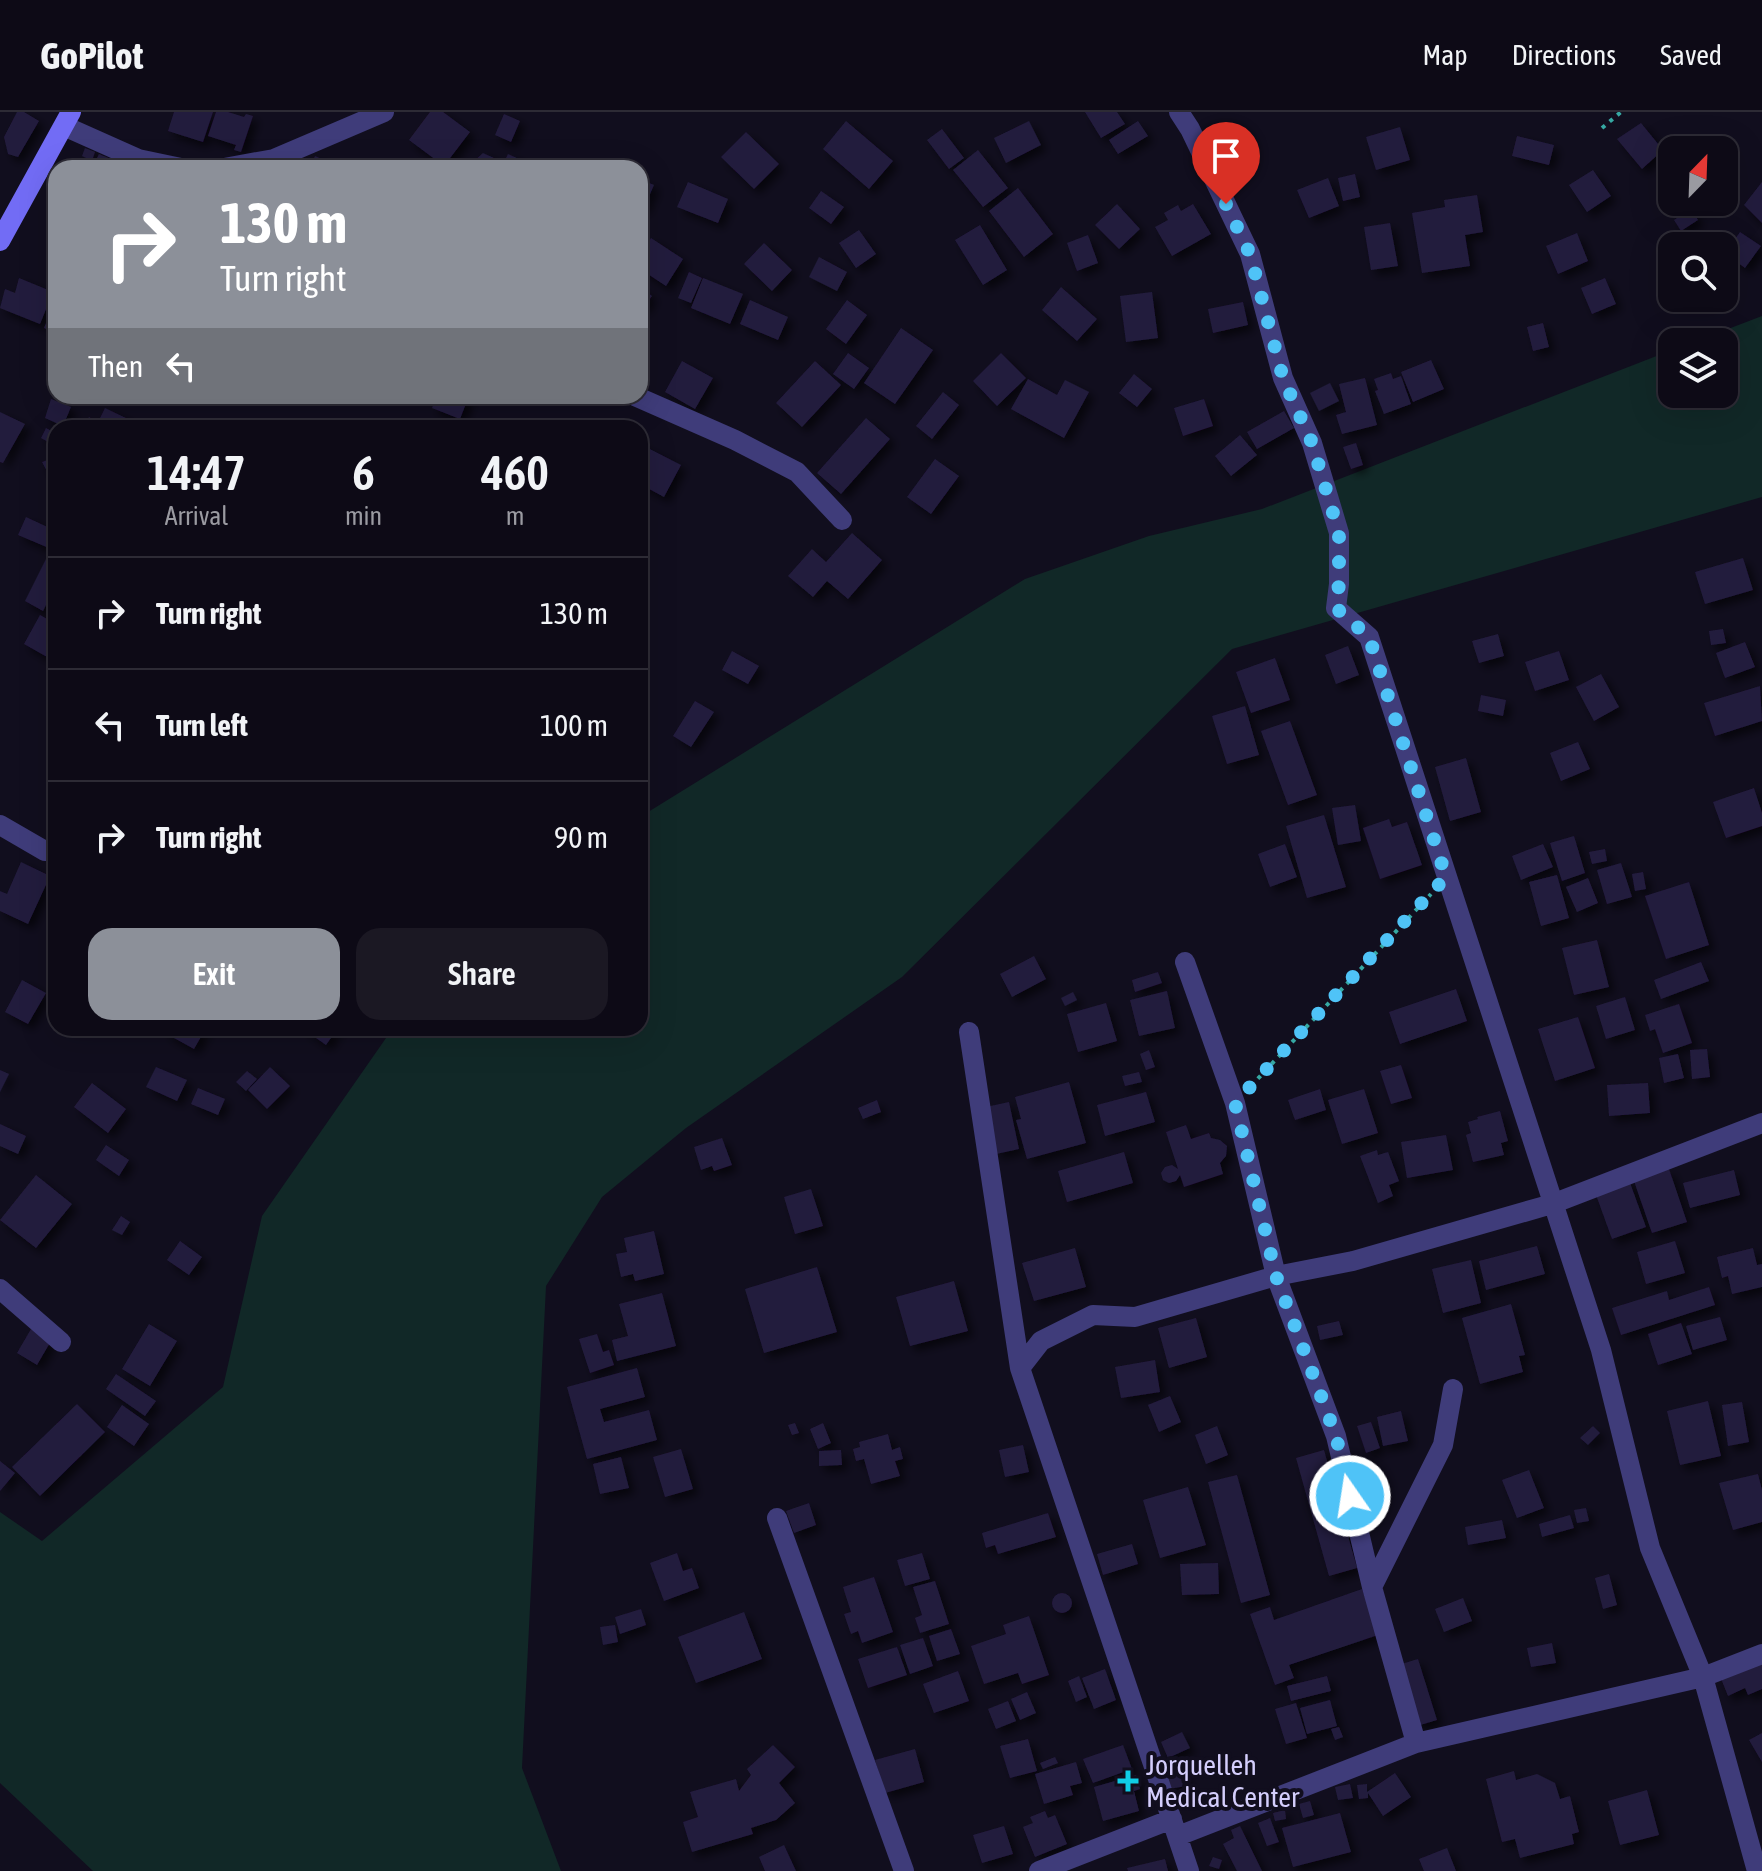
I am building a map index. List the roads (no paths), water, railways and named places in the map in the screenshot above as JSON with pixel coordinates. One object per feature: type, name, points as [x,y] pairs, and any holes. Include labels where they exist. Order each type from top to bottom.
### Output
[{"type":"street","points":[[268,160],[384,112]]},
{"type":"street","points":[[1179,112],[1250,254],[1283,378],[1312,443],[1339,533],[1336,608],[1369,637],[1601,1350],[1650,1548],[1703,1677],[1757,1871]]},
{"type":"street","points":[[0,241],[67,119],[143,160]]},
{"type":"street","points":[[648,402],[735,440],[797,472],[842,520]]},
{"type":"street","points":[[0,825],[45,851]]},
{"type":"street","points":[[1185,962],[1235,1103],[1276,1276],[1336,1436],[1372,1587],[1416,1743]]},
{"type":"street","points":[[969,1032],[1020,1368],[1189,1871]]},
{"type":"street","points":[[1020,1368],[1041,1341],[1093,1315],[1135,1317],[1276,1276],[1353,1261],[1552,1204],[1762,1123]]},
{"type":"street","points":[[0,1289],[61,1342]]},
{"type":"street","points":[[1372,1587],[1443,1445],[1453,1389]]},
{"type":"street","points":[[777,1518],[906,1869]]},
{"type":"street","points":[[1039,1871],[1416,1743],[1703,1677],[1762,1654]]},
{"type":"place","name":"Jorquelleh Medical Center","points":[[1128,1781]]}]
